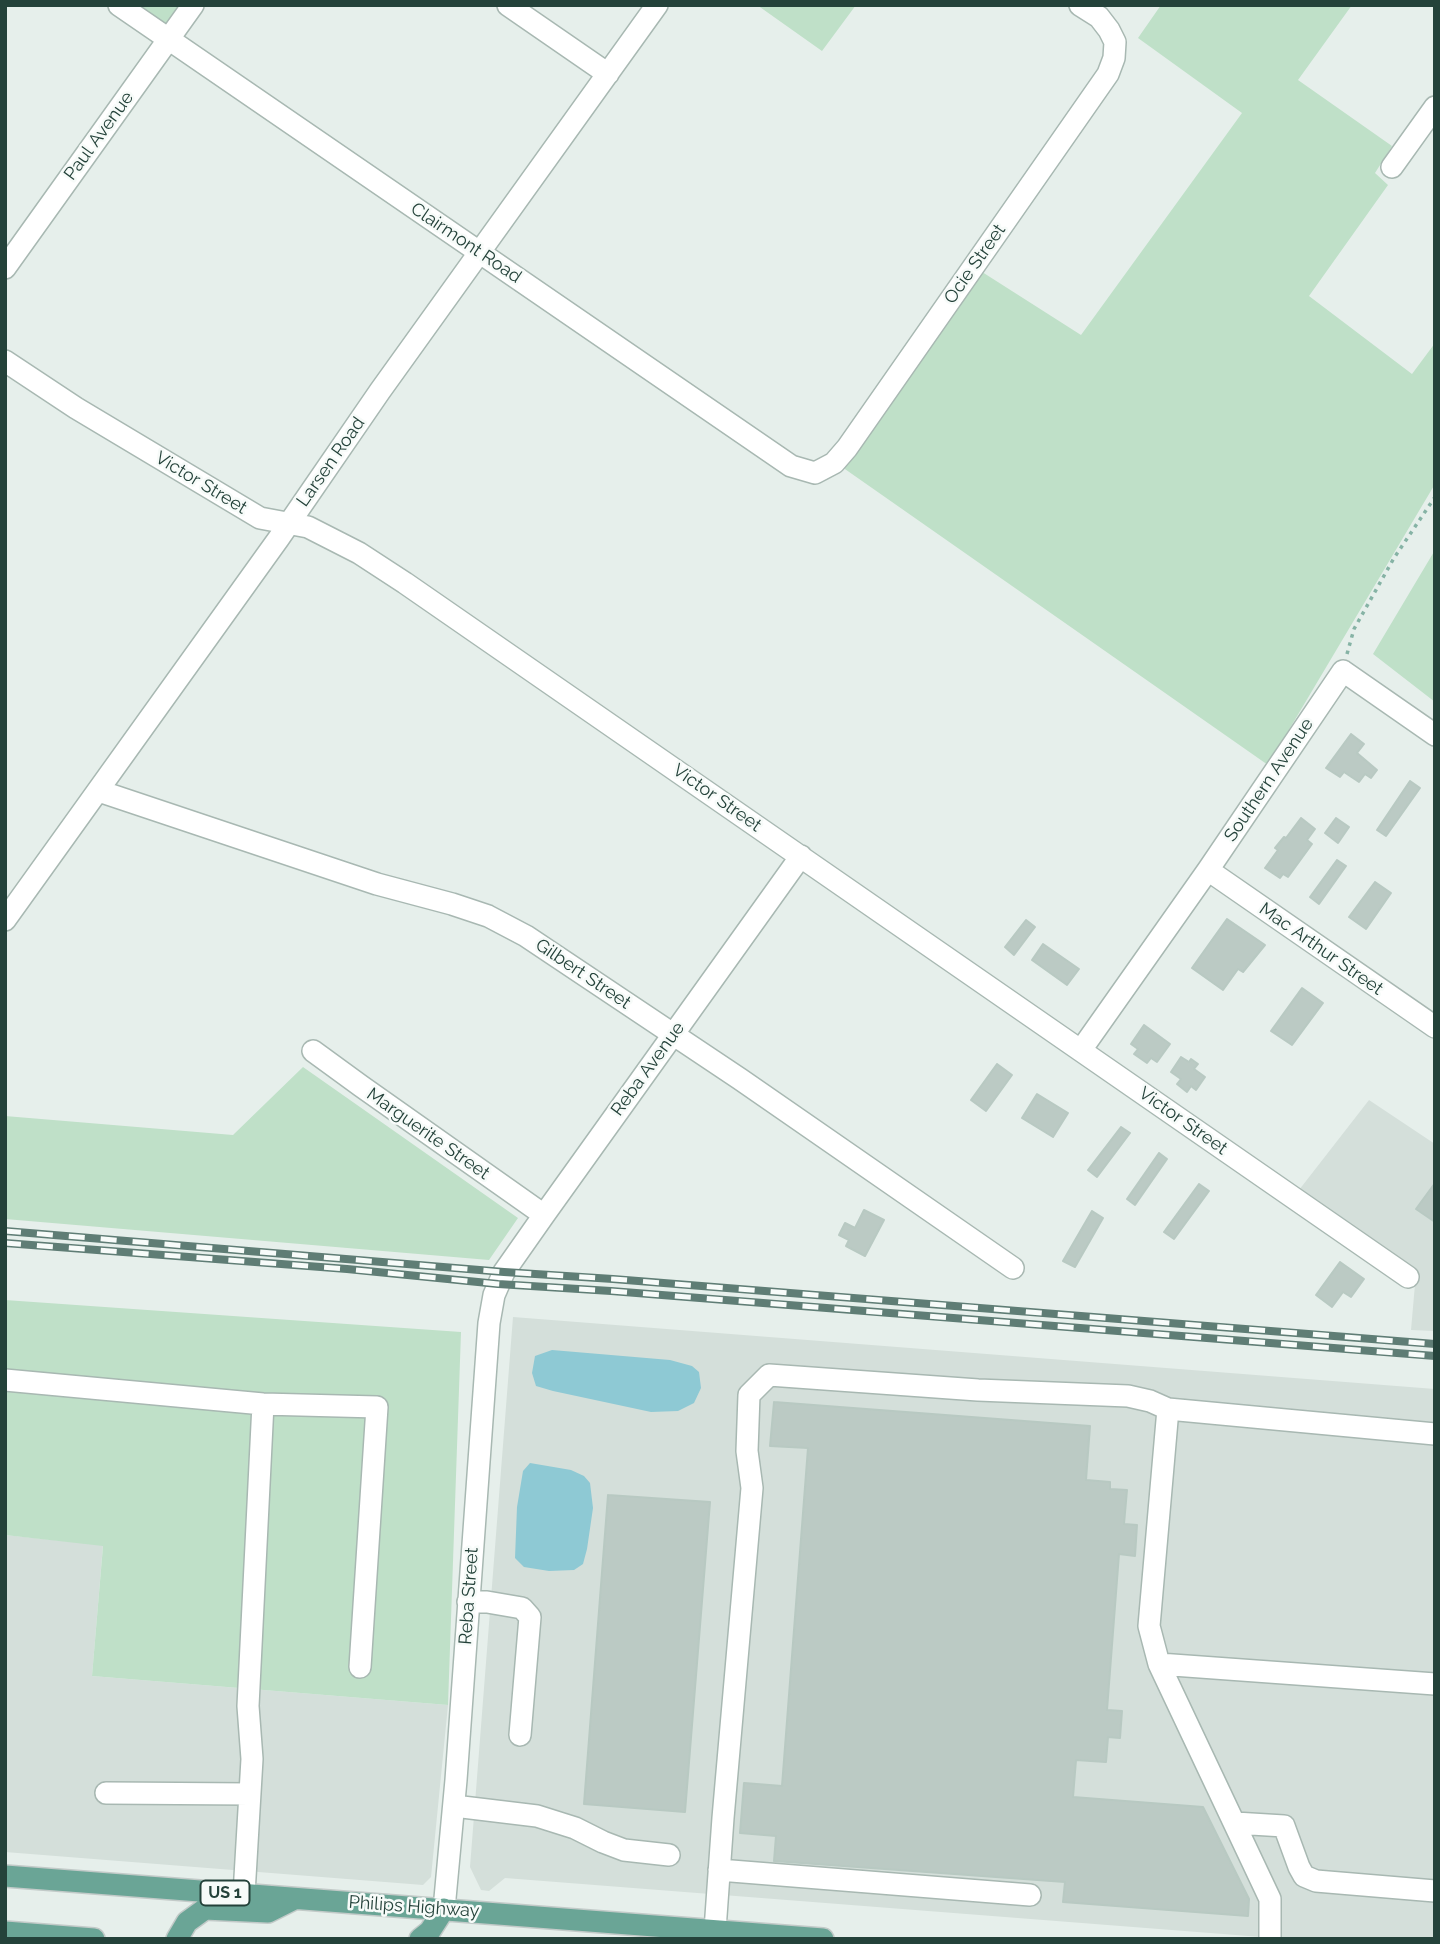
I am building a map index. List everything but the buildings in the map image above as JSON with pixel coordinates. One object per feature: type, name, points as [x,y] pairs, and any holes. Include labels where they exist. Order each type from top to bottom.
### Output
[{"type":"main road","name":"Philips Highway","points":[[5,1875],[822,1939]]},
{"type":"main road","points":[[177,1939],[187,1922],[205,1909],[268,1912],[296,1898]]},
{"type":"main road","points":[[420,1939],[430,1931],[444,1909]]},
{"type":"main road","points":[[5,1932],[94,1939]]},
{"type":"street","name":"Clairmont Road","points":[[119,5],[791,467],[815,473]]},
{"type":"street","name":"Paul Avenue","points":[[5,268],[193,5]]},
{"type":"street","points":[[508,5],[608,74]]},
{"type":"street","name":"Larsen Road","points":[[5,920],[100,791],[380,391],[657,5]]},
{"type":"street","name":"Ocie Street","points":[[815,473],[834,463],[847,448],[1108,74],[1114,58],[1115,42],[1099,17],[1080,5]]},
{"type":"street","points":[[1392,167],[1435,107]]},
{"type":"street","name":"Victor Street","points":[[5,361],[76,408],[260,518],[308,527],[359,553],[405,583],[1408,1277]]},
{"type":"street","points":[[1343,671],[1435,735]]},
{"type":"street","name":"Southern Avenue","points":[[1081,1050],[1208,870],[1343,671]]},
{"type":"street","name":"Gilbert Street","points":[[100,791],[377,884],[488,916],[526,936],[1013,1268]]},
{"type":"street","name":"Reba Avenue","points":[[498,1284],[672,1034],[801,856]]},
{"type":"street","name":"Mac Arthur Street","points":[[1208,870],[1435,1027]]},
{"type":"street","name":"Marguerite Street","points":[[313,1051],[544,1215]]},
{"type":"street","name":"Reba Street","points":[[444,1909],[489,1322],[498,1284]]},
{"type":"street","points":[[715,1930],[752,1488],[747,1451],[750,1395],[769,1375],[978,1390],[1128,1396],[1168,1409],[1435,1434]]},
{"type":"street","points":[[5,1380],[263,1404],[377,1407],[359,1667]]},
{"type":"street","points":[[244,1894],[252,1759],[248,1706],[263,1404]]},
{"type":"street","points":[[1168,1409],[1149,1626],[1159,1664],[1270,1899],[1270,1939]]},
{"type":"street","points":[[468,1602],[522,1608],[530,1617],[520,1735]]},
{"type":"street","points":[[1159,1664],[1435,1684]]},
{"type":"street","points":[[106,1793],[250,1794]]},
{"type":"street","points":[[454,1805],[537,1816],[575,1828],[624,1850],[669,1855]]},
{"type":"street","points":[[1234,1823],[1284,1826],[1298,1867],[1304,1876],[1316,1881],[1435,1891]]},
{"type":"street","points":[[719,1870],[1030,1895]]},
{"type":"path","points":[[1343,671],[1354,628],[1394,558],[1435,497]]},
{"type":"shaded area","points":[[1369,1100],[1435,1144],[1435,1331],[1411,1330],[1416,1273],[1299,1190]]},
{"type":"shaded area","points":[[513,1317],[1435,1389],[1435,1939],[1287,1939],[505,1878],[489,1891],[481,1890],[470,1867]]},
{"type":"shaded area","points":[[5,1535],[103,1545],[92,1676],[448,1705],[431,1877],[423,1885],[5,1852]]},
{"type":"green space","points":[[130,5],[184,5],[172,22],[162,27]]},
{"type":"green space","points":[[757,5],[856,5],[822,51]]},
{"type":"green space","points":[[1161,5],[1352,5],[1298,80],[1392,146],[1375,173],[1388,185],[1309,296],[1412,374],[1435,343],[1435,484],[1268,765],[842,467],[979,270],[1081,335],[1242,113],[1138,38]]},
{"type":"green space","points":[[1435,550],[1435,702],[1373,654]]},
{"type":"green space","points":[[303,1067],[518,1218],[489,1260],[5,1219],[5,1116],[233,1135]]},
{"type":"green space","points":[[5,1300],[461,1332],[448,1705],[92,1676],[103,1546],[5,1535]]},
{"type":"water","points":[[552,1350],[670,1360],[692,1366],[699,1372],[701,1388],[694,1403],[678,1411],[651,1412],[553,1391],[536,1386],[532,1373],[535,1356]]},
{"type":"water","points":[[530,1463],[571,1470],[584,1476],[590,1483],[593,1508],[587,1549],[583,1564],[574,1570],[549,1571],[524,1567],[515,1558],[517,1507],[523,1471]]},
{"type":"railway","points":[[5,1231],[1435,1344]]},
{"type":"railway","points":[[5,1243],[1435,1356]]}]
